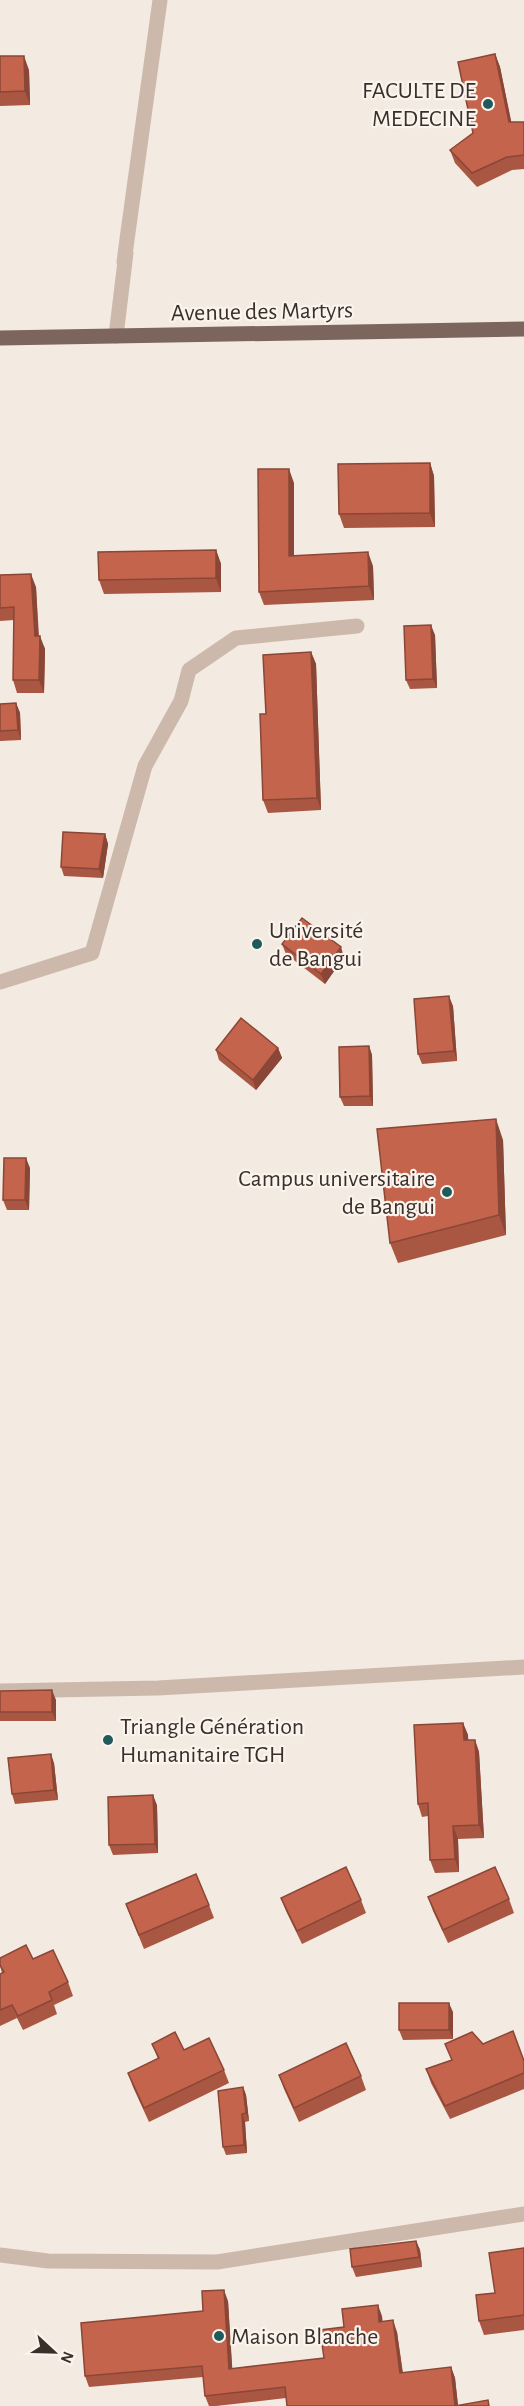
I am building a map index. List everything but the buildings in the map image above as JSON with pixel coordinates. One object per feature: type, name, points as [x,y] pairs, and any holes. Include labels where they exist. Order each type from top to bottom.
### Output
[{"type":"main road","name":"Avenue des Martyrs","points":[[0,338],[524,329]]},
{"type":"street","points":[[143,125],[124,262],[126,250],[154,46],[160,0]]},
{"type":"street","points":[[116,336],[160,0]]},
{"type":"street","points":[[0,982],[92,953],[145,766],[181,701],[189,670],[236,638],[357,626]]},
{"type":"street","points":[[0,1691],[159,1688],[524,1667]]},
{"type":"street","points":[[0,2255],[48,2261],[217,2262],[524,2214]]},
{"type":"place","name":"FACULTE DE MEDECINE","points":[[488,104]]},
{"type":"place","name":"Université de Bangui","points":[[257,944]]},
{"type":"place","name":"Campus universitaire de Bangui","points":[[447,1192]]},
{"type":"place","name":"Triangle Génération Humanitaire TGH","points":[[108,1740]]},
{"type":"place","name":"Maison Blanche","points":[[219,2336]]}]
